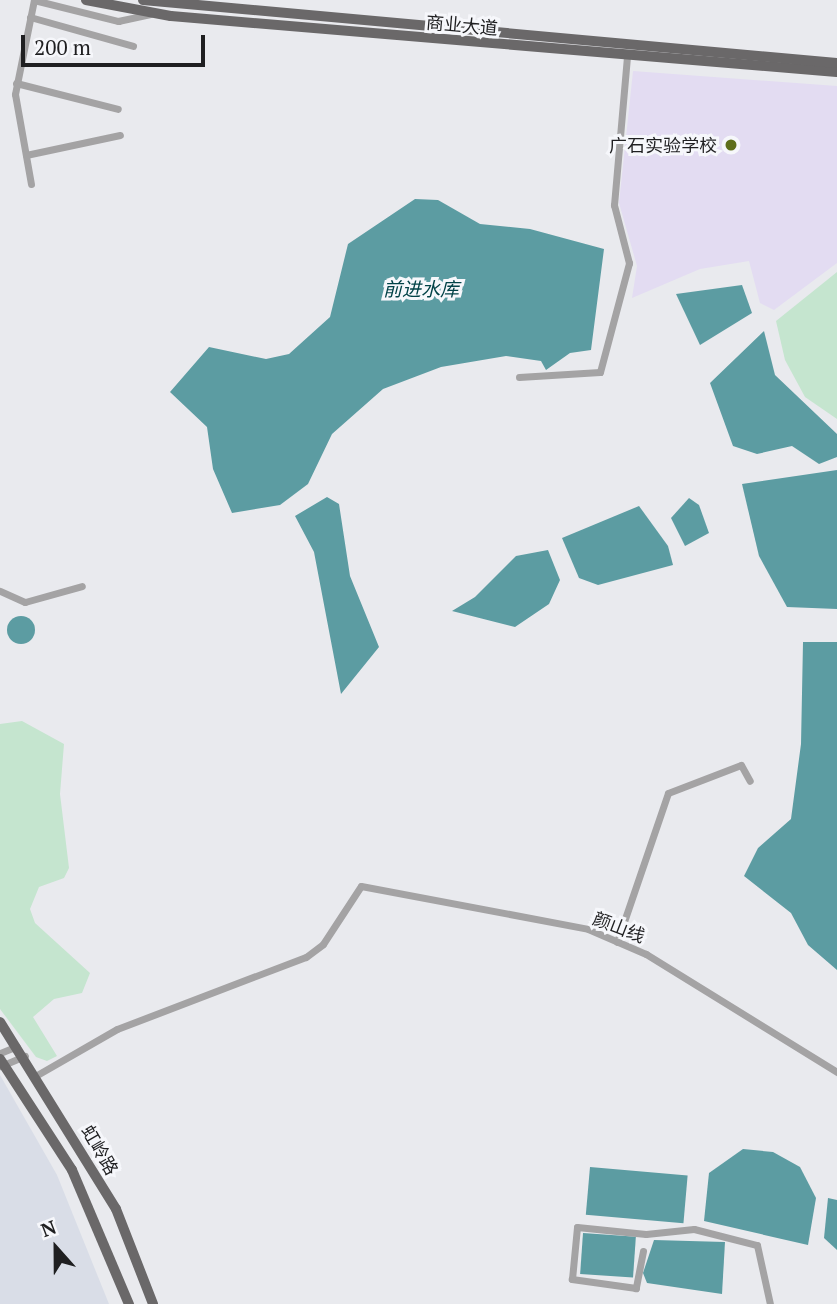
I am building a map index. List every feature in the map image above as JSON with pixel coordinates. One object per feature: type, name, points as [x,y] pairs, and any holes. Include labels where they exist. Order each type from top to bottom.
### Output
[{"type":"main road","name":"商业大道","points":[[86,0],[150,14],[837,72]]},
{"type":"main road","name":"商业大道","points":[[143,0],[837,62]]},
{"type":"main road","name":"虹岭路","points":[[0,1023],[37,1075],[116,1209],[153,1304]]},
{"type":"main road","name":"虹岭路","points":[[1,1061],[72,1170],[129,1304]]},
{"type":"street","points":[[31,184],[16,83],[34,0],[118,21],[150,14]]},
{"type":"street","points":[[30,17],[134,46]]},
{"type":"street","points":[[519,377],[600,372],[629,263],[614,205],[627,55]]},
{"type":"street","points":[[16,83],[118,109]]},
{"type":"street","points":[[26,155],[120,135]]},
{"type":"street","points":[[0,591],[25,602],[82,586]]},
{"type":"street","points":[[617,942],[668,793],[740,765],[750,781]]},
{"type":"street","name":"颜山线","points":[[37,1075],[117,1029],[306,957],[323,944],[361,886],[588,929],[617,942],[837,1072]]},
{"type":"street","points":[[1,1061],[18,1046]]},
{"type":"street","points":[[1,1061],[25,1056]]},
{"type":"street","points":[[643,1251],[636,1288],[572,1279],[577,1227],[646,1234],[694,1229],[757,1245],[770,1304]]},
{"type":"shaded area","name":"广石实验学校","points":[[633,71],[837,86],[837,263],[774,310],[760,303],[749,261],[700,269],[632,298],[637,266],[619,203]]},
{"type":"shaded area","points":[[0,1075],[57,1175],[109,1304],[0,1304]]},
{"type":"green space","points":[[837,272],[837,419],[805,397],[785,360],[776,321]]},
{"type":"green space","points":[[22,721],[64,744],[60,794],[69,868],[64,878],[39,887],[30,909],[35,923],[90,973],[82,993],[54,999],[33,1017],[57,1056],[47,1061],[36,1057],[0,1009],[0,724]]},
{"type":"water","name":"前进水库","points":[[415,199],[438,200],[480,224],[530,229],[604,249],[591,350],[570,353],[546,370],[541,361],[506,356],[441,367],[383,389],[332,434],[308,484],[280,505],[232,513],[213,469],[207,427],[170,392],[209,347],[266,359],[289,354],[330,317],[348,244]]},
{"type":"water","points":[[742,285],[752,313],[700,345],[676,294]]},
{"type":"water","points":[[764,331],[775,375],[837,434],[837,457],[819,464],[792,446],[757,454],[733,446],[710,383]]},
{"type":"water","points":[[837,470],[837,609],[787,607],[759,556],[742,484]]},
{"type":"water","points":[[327,497],[339,504],[350,576],[379,647],[341,694],[314,552],[295,516]]},
{"type":"water","points":[[689,498],[699,505],[709,533],[685,546],[671,518]]},
{"type":"water","points":[[639,506],[668,546],[673,565],[598,585],[579,578],[562,538]]},
{"type":"water","points":[[548,550],[560,580],[549,604],[515,627],[452,611],[475,597],[516,556]]},
{"type":"water","points":[[21,616],[31,620],[35,630],[31,640],[21,644],[11,640],[7,630],[11,620]]},
{"type":"water","points":[[803,642],[837,642],[837,970],[808,945],[791,913],[744,876],[758,848],[791,819],[801,744]]},
{"type":"water","points":[[743,1149],[773,1152],[800,1167],[816,1198],[808,1245],[704,1221],[709,1173]]},
{"type":"water","points":[[590,1167],[688,1176],[683,1223],[586,1215]]},
{"type":"water","points":[[828,1198],[837,1200],[837,1250],[824,1238]]},
{"type":"water","points":[[583,1233],[636,1237],[633,1278],[580,1274]]},
{"type":"water","points":[[654,1240],[725,1242],[722,1294],[647,1283],[643,1273]]},
{"type":"place","name":"广石实验学校","points":[[731,145]]}]
